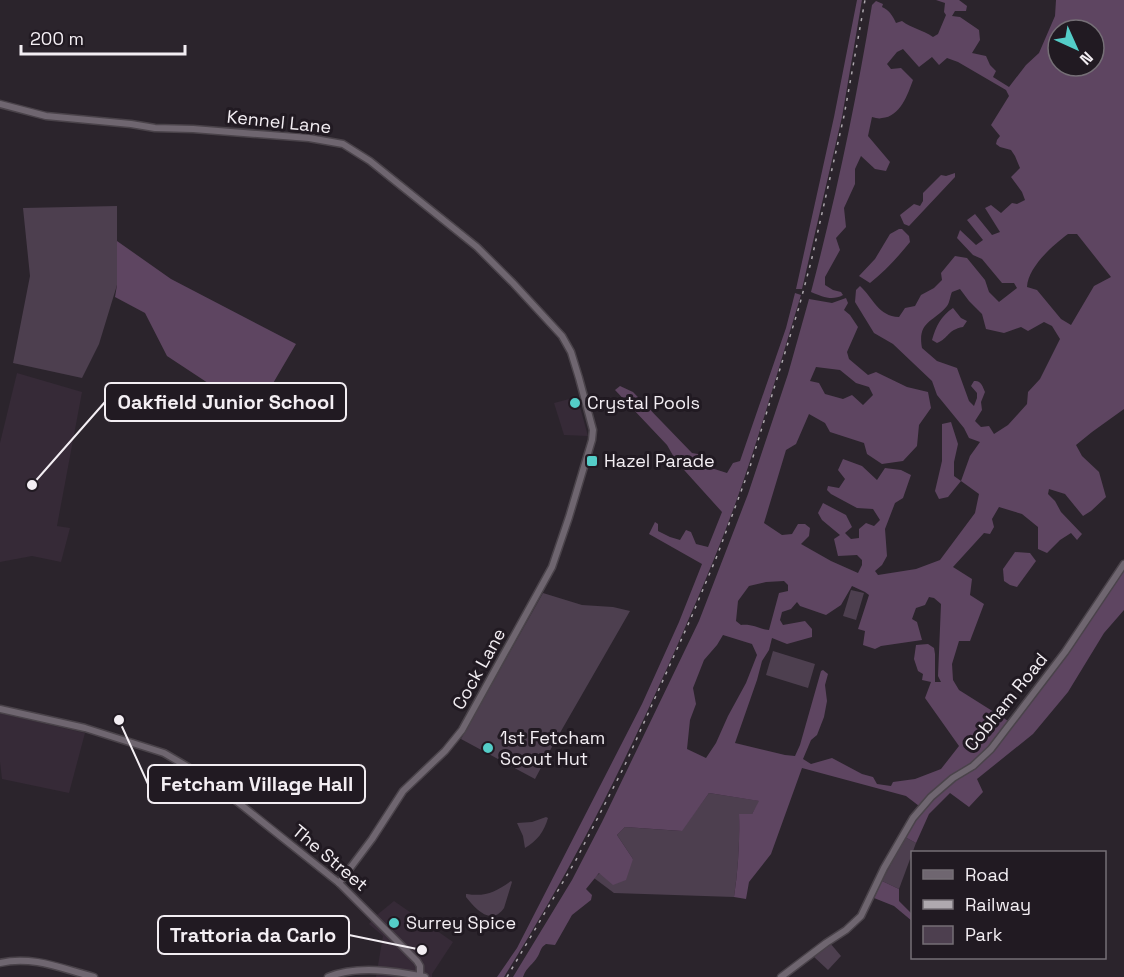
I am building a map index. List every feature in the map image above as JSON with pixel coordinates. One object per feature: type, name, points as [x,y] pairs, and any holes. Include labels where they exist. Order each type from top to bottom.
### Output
[{"type":"street","name":"Kennel Lane","points":[[0,104],[46,116],[155,128],[309,138],[343,144],[370,161],[462,234],[556,328],[571,352],[593,430],[592,440]]},
{"type":"street","name":"Cock Lane","points":[[339,883],[403,791],[446,751],[467,722],[552,567],[570,517],[592,440]]},
{"type":"street","name":"Cobham Road","points":[[781,977],[846,930],[861,916],[884,868],[913,818],[931,796],[953,778],[973,766],[991,749],[1065,652],[1124,564]]},
{"type":"street","name":"The Street","points":[[0,709],[85,728],[164,753],[188,767],[230,796],[339,883],[417,961],[422,976]]},
{"type":"street","points":[[0,963],[21,960],[39,962],[94,977]]},
{"type":"street","points":[[328,977],[348,972],[367,971],[422,976]]},
{"type":"shaded area","points":[[857,0],[862,0],[842,117],[802,289],[796,289],[834,117]]},
{"type":"shaded area","points":[[936,0],[959,0],[967,6],[966,11],[955,11],[952,16],[960,17],[979,30],[980,40],[972,53],[986,56],[996,71],[993,77],[1009,87],[1026,65],[1039,53],[1046,37],[1046,78],[1106,78],[1106,18],[1054,18],[1056,0],[1124,0],[1124,409],[1076,445],[1082,456],[1099,472],[1106,497],[1083,516],[1065,494],[1049,489],[1048,494],[1061,512],[1082,534],[1077,540],[1071,533],[1047,553],[1038,549],[1038,527],[1022,514],[999,507],[992,519],[994,527],[990,534],[984,533],[953,567],[972,579],[970,595],[984,604],[970,641],[959,641],[952,664],[953,680],[959,690],[1013,724],[1082,633],[1124,569],[1124,610],[1104,633],[1068,692],[1033,734],[977,779],[983,792],[969,807],[950,793],[929,814],[916,843],[905,837],[923,809],[906,796],[802,768],[771,854],[749,882],[746,899],[734,897],[739,814],[752,814],[759,801],[709,793],[682,831],[625,827],[617,835],[633,859],[626,880],[613,885],[599,873],[586,889],[592,895],[591,900],[572,915],[555,945],[544,945],[523,977],[513,977],[572,880],[699,621],[748,494],[788,374],[809,299],[832,303],[846,298],[848,303],[844,310],[858,327],[847,352],[849,359],[868,375],[876,372],[907,387],[928,392],[931,408],[919,425],[917,446],[903,461],[882,464],[867,454],[864,443],[830,432],[825,423],[809,414],[796,444],[786,450],[764,523],[782,535],[792,534],[798,524],[805,524],[810,528],[809,536],[801,544],[858,573],[862,560],[857,555],[838,556],[834,539],[840,535],[822,520],[818,513],[823,503],[846,515],[852,527],[845,533],[851,539],[859,538],[859,529],[866,523],[874,526],[880,520],[873,509],[857,508],[827,490],[828,486],[839,488],[845,479],[838,470],[843,459],[862,466],[877,480],[885,468],[901,470],[911,475],[903,498],[895,503],[885,529],[887,556],[875,571],[878,575],[916,569],[940,560],[975,513],[979,494],[961,481],[970,456],[980,442],[969,438],[964,428],[937,395],[932,381],[893,344],[874,333],[855,302],[856,290],[860,286],[886,314],[899,317],[905,308],[915,306],[921,295],[934,288],[942,280],[941,273],[955,256],[967,258],[985,280],[989,292],[999,302],[1017,288],[1014,283],[1002,283],[982,259],[973,255],[957,238],[960,230],[976,245],[983,240],[967,220],[975,214],[992,235],[1000,232],[985,208],[991,205],[1001,213],[1012,203],[1017,204],[1025,200],[1011,177],[1020,168],[1015,156],[1011,150],[996,144],[1000,136],[991,125],[1009,96],[1006,90],[947,58],[939,65],[932,57],[919,67],[903,49],[897,52],[887,64],[891,69],[901,68],[913,80],[909,92],[894,114],[881,118],[872,117],[868,136],[890,162],[886,171],[875,169],[861,156],[855,169],[855,184],[844,208],[846,227],[836,238],[840,250],[825,277],[825,285],[843,295],[831,298],[811,292],[845,149],[872,5],[876,1],[883,4],[882,7],[896,23],[902,21],[933,37],[938,34],[946,15],[945,3]],"holes":[[[1068,234],[1077,234],[1111,277],[1094,286],[1071,325],[1061,319],[1037,290],[1027,287],[1028,279],[1036,264]],[[960,289],[982,314],[986,329],[1004,333],[1021,327],[1028,331],[1044,322],[1052,326],[1060,339],[1040,379],[1028,392],[1027,404],[1008,425],[994,434],[989,426],[981,427],[975,421],[982,410],[981,402],[985,392],[981,384],[974,381],[971,386],[977,393],[974,406],[969,401],[957,368],[937,361],[922,348],[921,339],[924,327],[947,306],[952,292]],[[816,367],[840,370],[856,383],[869,387],[873,395],[863,405],[852,395],[843,399],[825,394],[819,383],[810,381]],[[784,581],[788,585],[788,591],[779,593],[769,630],[741,625],[736,621],[738,601],[749,586]],[[852,586],[869,595],[858,629],[865,631],[863,645],[875,649],[881,646],[922,640],[917,622],[912,619],[916,608],[925,605],[929,597],[941,604],[938,676],[941,682],[935,682],[934,648],[928,644],[916,645],[914,659],[918,671],[923,674],[922,680],[931,682],[925,698],[959,746],[941,769],[915,779],[893,782],[891,786],[877,784],[873,777],[862,774],[832,758],[811,764],[803,759],[824,717],[827,701],[825,685],[828,674],[823,670],[795,756],[735,743],[772,638],[787,644],[812,637],[812,629],[805,621],[783,625],[780,620],[782,612],[791,609],[797,602],[800,606],[826,615],[841,605]],[[723,635],[752,644],[757,655],[746,683],[706,758],[687,749],[690,720],[696,704],[693,688],[704,660]]]},
{"type":"shaded area","points":[[955,173],[955,177],[909,226],[904,224],[900,215],[914,204],[920,206],[923,193],[941,175]]},
{"type":"shaded area","points":[[899,229],[909,236],[910,242],[901,253],[870,283],[859,276],[875,259],[890,234]]},
{"type":"shaded area","points":[[117,241],[171,279],[296,344],[255,414],[167,356],[145,313],[115,297]]},
{"type":"shaded area","points":[[795,293],[801,295],[754,448],[730,519],[690,616],[630,748],[584,839],[504,977],[497,977],[517,948],[642,704],[702,564],[649,534],[655,522],[658,524],[658,531],[670,537],[680,540],[686,530],[691,532],[696,544],[708,547],[722,512],[675,459],[667,445],[615,390],[620,386],[633,392],[692,453],[703,455],[705,466],[727,473],[733,463],[740,461],[786,328]]},
{"type":"shaded area","points":[[953,308],[961,318],[967,321],[963,327],[954,330],[937,343],[932,340],[937,326],[945,314]]},
{"type":"shaded area","points":[[17,373],[82,392],[57,526],[70,528],[61,562],[32,556],[0,562],[0,443]]},
{"type":"shaded area","points":[[573,398],[578,400],[588,436],[564,435],[554,403]]},
{"type":"shaded area","points":[[951,422],[958,444],[954,476],[961,481],[948,497],[939,499],[935,491],[942,461],[942,424]]},
{"type":"shaded area","points":[[1015,552],[1030,553],[1036,561],[1017,587],[1004,581],[1003,569]]},
{"type":"shaded area","points":[[0,713],[85,733],[69,793],[2,779]]},
{"type":"shaded area","points":[[882,881],[899,889],[899,901],[911,913],[911,920],[894,906],[874,898]]},
{"type":"shaded area","points":[[394,901],[453,942],[432,977],[376,977],[383,936],[369,924]]},
{"type":"green space","points":[[117,206],[117,285],[99,344],[82,378],[13,363],[30,276],[23,208]]},
{"type":"green space","points":[[851,590],[864,593],[856,620],[843,616]]},
{"type":"green space","points":[[543,593],[582,605],[613,607],[630,611],[535,779],[461,739]]},
{"type":"green space","points":[[773,651],[815,664],[808,688],[766,675]]},
{"type":"green space","points":[[709,793],[760,801],[752,814],[739,814],[734,897],[614,893],[594,878],[600,873],[633,859],[617,835],[625,827],[681,831]]},
{"type":"green space","points":[[548,818],[542,832],[525,848],[517,823],[532,822]]},
{"type":"green space","points":[[905,837],[916,843],[911,851],[899,889],[882,881]]},
{"type":"green space","points":[[511,881],[504,908],[494,916],[484,914],[466,897],[466,894],[490,893]]},
{"type":"green space","points":[[830,943],[841,956],[828,970],[813,956]]},
{"type":"railway","points":[[507,977],[576,860],[624,767],[691,618],[749,470],[811,262],[844,116],[865,0]]},
{"type":"place","name":"Crystal Pools","points":[[575,403]]},
{"type":"place","name":"Hazel Parade","points":[[592,461]]},
{"type":"place","name":"Oakfield Junior School","points":[[32,485]]},
{"type":"place","name":"Fetcham Village Hall","points":[[119,720]]},
{"type":"place","name":"1st Fetcham Scout Hut","points":[[488,748]]},
{"type":"place","name":"Surrey Spice","points":[[394,923]]},
{"type":"place","name":"Trattoria da Carlo","points":[[422,950]]}]
